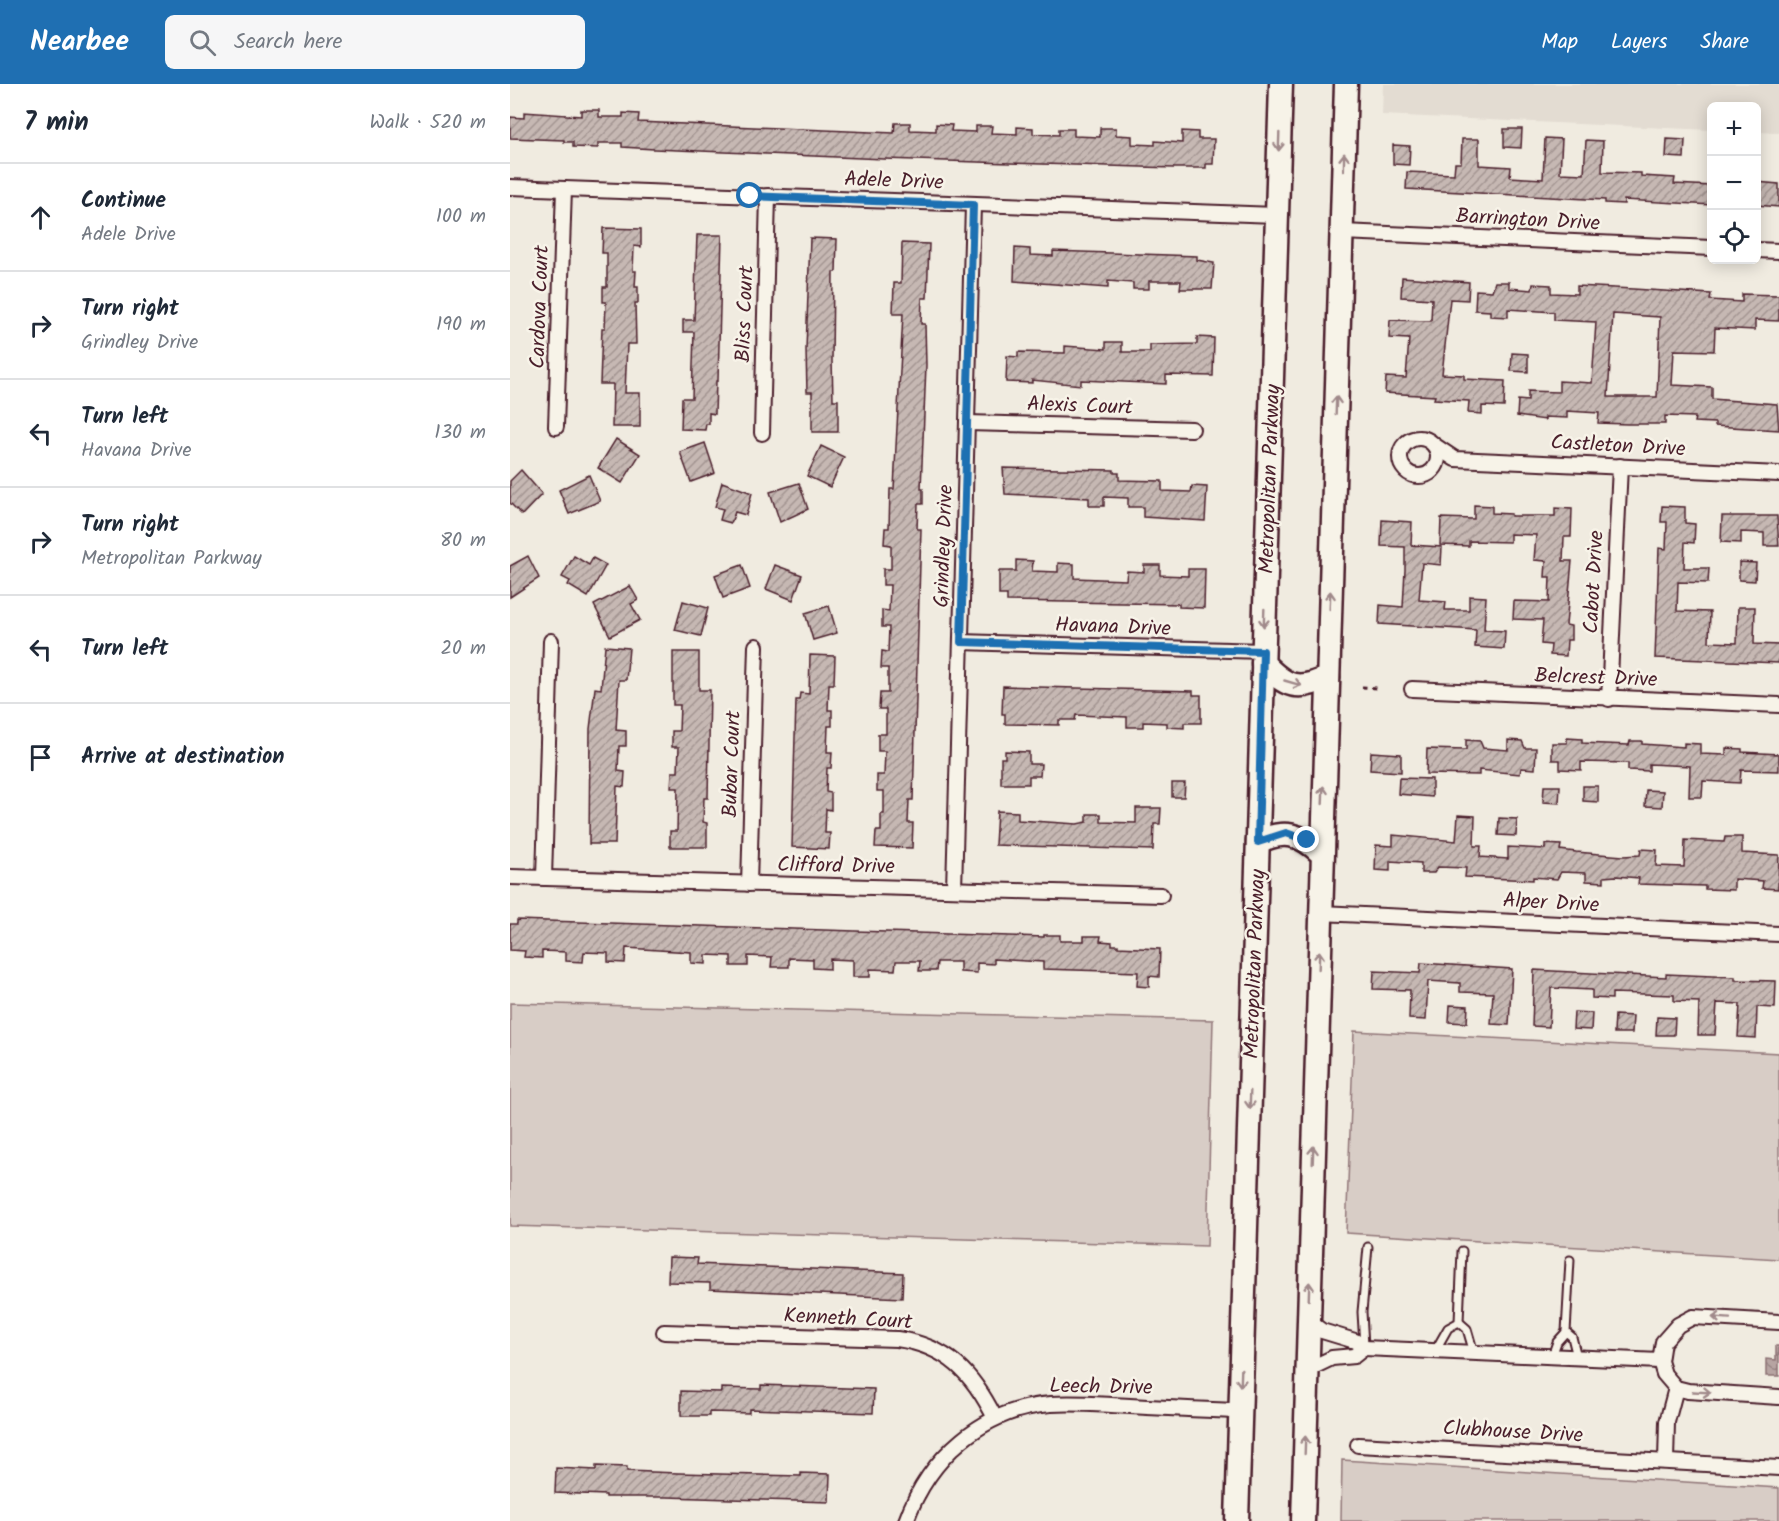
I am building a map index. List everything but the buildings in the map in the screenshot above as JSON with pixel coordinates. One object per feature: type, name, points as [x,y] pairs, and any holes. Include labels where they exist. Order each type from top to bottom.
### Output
[{"type":"main road","name":"Metropolitan Parkway","points":[[1237,1521],[1281,84]]},
{"type":"main road","points":[[1303,1521],[1321,853],[1346,84]]},
{"type":"main road","points":[[1263,657],[1280,679],[1299,687],[1308,686],[1328,677]]},
{"type":"main road","points":[[1258,842],[1286,833],[1307,840],[1321,853]]},
{"type":"street","name":"Adele Drive","points":[[510,187],[1276,214]]},
{"type":"street","name":"Cardova Court","points":[[556,427],[564,189]]},
{"type":"street","name":"Bliss Court","points":[[762,433],[768,196]]},
{"type":"street","name":"Grindley Drive","points":[[954,889],[973,205]]},
{"type":"street","name":"Barrington Drive","points":[[1342,231],[1707,248]]},
{"type":"street","points":[[1761,250],[1779,251]]},
{"type":"street","name":"Alexis Court","points":[[967,423],[1192,429]]},
{"type":"street","name":"Castleton Drive","points":[[1455,459],[1423,438],[1416,438],[1405,444],[1400,457],[1404,469],[1415,476],[1428,474],[1455,459],[1779,474]]},
{"type":"street","points":[[1433,470],[1438,457],[1434,445]]},
{"type":"street","name":"Cabot Drive","points":[[1609,699],[1620,466]]},
{"type":"street","points":[[544,878],[551,640]]},
{"type":"street","name":"Havana Drive","points":[[961,642],[1263,657]]},
{"type":"street","name":"Bubar Court","points":[[749,884],[756,646]]},
{"type":"street","name":"Belcrest Drive","points":[[1412,690],[1779,705]]},
{"type":"street","name":"Clifford Drive","points":[[510,877],[1161,895]]},
{"type":"street","name":"Alper Drive","points":[[1320,913],[1779,934]]},
{"type":"street","points":[[1779,1322],[1693,1317],[1678,1325],[1663,1342],[1660,1360],[1664,1374],[1676,1388],[1688,1391],[1779,1397]]},
{"type":"street","points":[[1308,1321],[1332,1336],[1355,1341],[1364,1348],[1660,1360]]},
{"type":"street","name":"Kenneth Court","points":[[664,1332],[897,1339],[926,1344],[965,1372],[984,1397],[995,1418]]},
{"type":"street","points":[[1307,1370],[1332,1358],[1354,1356],[1364,1348]]},
{"type":"street","points":[[1666,1461],[1667,1422],[1676,1388]]},
{"type":"street","name":"Leech Drive","points":[[906,1521],[926,1479],[940,1459],[961,1440],[995,1418],[1028,1408],[1068,1403],[1240,1411]]},
{"type":"street","name":"Clubhouse Drive","points":[[1358,1445],[1779,1468]]},
{"type":"lane","points":[[1364,1348],[1362,1312],[1368,1247]]},
{"type":"lane","points":[[1459,1322],[1462,1251]]},
{"type":"lane","points":[[1552,1356],[1557,1342],[1566,1332],[1570,1260]]},
{"type":"lane","points":[[1435,1351],[1448,1328],[1459,1322]]},
{"type":"lane","points":[[1459,1322],[1467,1329],[1474,1353]]},
{"type":"lane","points":[[1566,1332],[1572,1337],[1576,1357]]},
{"type":"path","points":[[1362,687],[1377,688]]},
{"type":"shaded area","points":[[1383,84],[1779,84],[1779,133],[1761,132],[1761,102],[1707,102],[1707,130],[1382,115]]},
{"type":"shaded area","points":[[510,1003],[1213,1020],[1207,1246],[510,1226]]},
{"type":"shaded area","points":[[1354,1031],[1779,1053],[1779,1259],[1346,1233]]},
{"type":"shaded area","points":[[1342,1460],[1779,1488],[1779,1521],[1341,1521]]},
{"type":"water","points":[[1776,1346],[1779,1346],[1779,1376],[1766,1376],[1766,1359],[1776,1360]]},
{"type":"route","points":[[750,196],[973,205],[961,642],[1263,651],[1258,842],[1277,834],[1286,833],[1307,840]]}]
